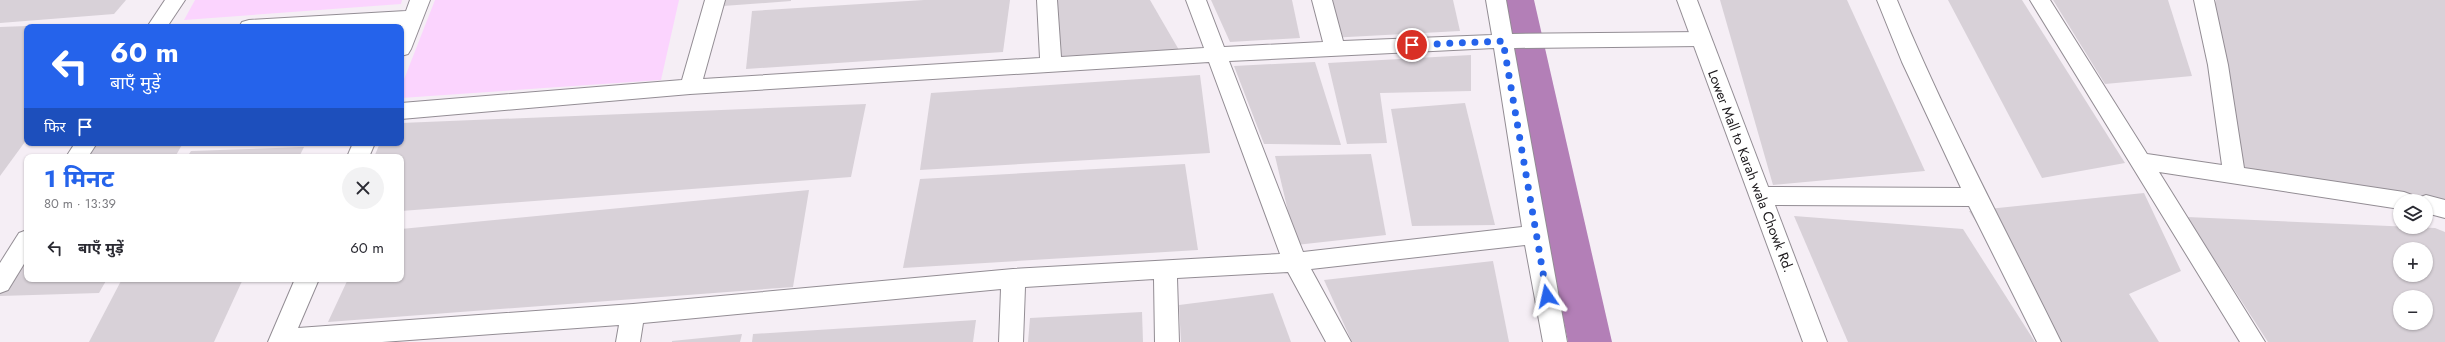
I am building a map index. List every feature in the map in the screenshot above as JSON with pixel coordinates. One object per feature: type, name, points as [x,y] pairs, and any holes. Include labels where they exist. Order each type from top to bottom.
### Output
[{"type":"street","points":[[159,24],[175,0]]},
{"type":"street","points":[[690,87],[715,0]]},
{"type":"street","points":[[1048,0],[1051,66]]},
{"type":"street","points":[[1196,0],[1218,54],[1295,262],[1339,342]]},
{"type":"street","points":[[1322,0],[1335,49]]},
{"type":"street","points":[[1496,0],[1535,235],[1556,342]]},
{"type":"street","name":"Lower Mall to Karah wala Chowk Rd.","points":[[1687,0],[1815,342]]},
{"type":"street","points":[[1887,0],[1912,62],[1976,197],[2049,342]]},
{"type":"street","points":[[2040,0],[2253,342]]},
{"type":"street","points":[[2204,0],[2218,65],[2234,175]]},
{"type":"street","points":[[276,24],[417,8],[404,41]]},
{"type":"street","points":[[404,111],[690,87],[1051,66],[1218,54],[1531,40],[1572,41],[1701,39]]},
{"type":"street","points":[[2140,161],[2393,199]]},
{"type":"street","points":[[1761,196],[1976,197]]},
{"type":"street","points":[[2433,206],[2445,209]]},
{"type":"street","points":[[306,282],[281,340],[633,314],[1013,278],[1295,262],[1535,235]]},
{"type":"street","points":[[0,283],[24,244]]},
{"type":"street","points":[[1165,269],[1167,342]]},
{"type":"street","points":[[1011,342],[1013,278]]},
{"type":"street","points":[[628,342],[633,314]]},
{"type":"shaded area","points":[[195,0],[402,0],[401,4],[184,20]]},
{"type":"shaded area","points":[[435,0],[679,0],[661,80],[404,98],[404,79]]},
{"type":"building","points":[[0,0],[126,0],[114,14],[0,23]]},
{"type":"building","points":[[724,0],[791,0],[791,1],[723,6]]},
{"type":"building","points":[[924,0],[1010,0],[1003,52],[746,69],[752,11]]},
{"type":"building","points":[[1048,0],[1150,0],[1179,50],[1043,57]]},
{"type":"building","points":[[1211,0],[1292,0],[1300,38],[1230,42]]},
{"type":"building","points":[[1324,0],[1453,0],[1460,31],[1329,38]]},
{"type":"building","points":[[1720,0],[1847,0],[1925,171],[1773,185]]},
{"type":"building","points":[[1948,0],[2022,0],[2125,163],[2042,178]]},
{"type":"building","points":[[2053,0],[2168,0],[2192,76],[2105,84]]},
{"type":"building","points":[[2216,0],[2445,0],[2445,205],[2433,203],[2433,194],[2393,194],[2393,197],[2239,173],[2206,38]]},
{"type":"building","points":[[24,26],[24,143],[0,176],[0,27]]},
{"type":"building","points":[[1471,55],[1471,91],[1380,93],[1387,143],[1347,144],[1328,63]]},
{"type":"building","points":[[1315,62],[1341,145],[1264,144],[1234,66]]},
{"type":"building","points":[[1200,75],[1210,153],[920,170],[931,93]]},
{"type":"building","points":[[1465,103],[1495,225],[1412,226],[1391,109]]},
{"type":"building","points":[[866,104],[851,177],[404,211],[404,154],[375,154],[379,146],[404,146],[404,123]]},
{"type":"building","points":[[95,146],[181,146],[177,154],[90,154]]},
{"type":"building","points":[[304,147],[300,154],[189,154],[191,151]]},
{"type":"building","points":[[1371,154],[1386,235],[1296,245],[1275,156]]},
{"type":"building","points":[[1185,164],[1198,250],[903,268],[920,179]]},
{"type":"building","points":[[809,190],[793,287],[328,322],[347,282],[404,282],[404,229]]},
{"type":"building","points":[[2144,193],[2181,271],[2129,294],[2159,342],[2053,342],[1969,211]]},
{"type":"building","points":[[1794,216],[1963,229],[2035,342],[1848,342]]},
{"type":"building","points":[[2187,217],[2393,226],[2393,234],[2433,234],[2433,228],[2445,232],[2445,342],[2268,342]]},
{"type":"building","points":[[24,252],[24,282],[105,282],[99,293],[0,296],[0,288]]},
{"type":"building","points":[[1493,261],[1509,342],[1352,342],[1324,280]]},
{"type":"building","points":[[120,282],[242,282],[214,342],[89,342]]},
{"type":"building","points":[[1273,293],[1291,342],[1181,342],[1179,305]]},
{"type":"building","points":[[1142,312],[1143,342],[1028,342],[1030,318]]},
{"type":"building","points":[[976,320],[973,342],[752,342],[753,334]]},
{"type":"building","points":[[742,334],[740,342],[672,342],[672,341]]},
{"type":"waterway","points":[[1516,0],[1590,342]]},
{"type":"route","points":[[1412,45],[1503,41],[1535,235],[1547,296]]}]
